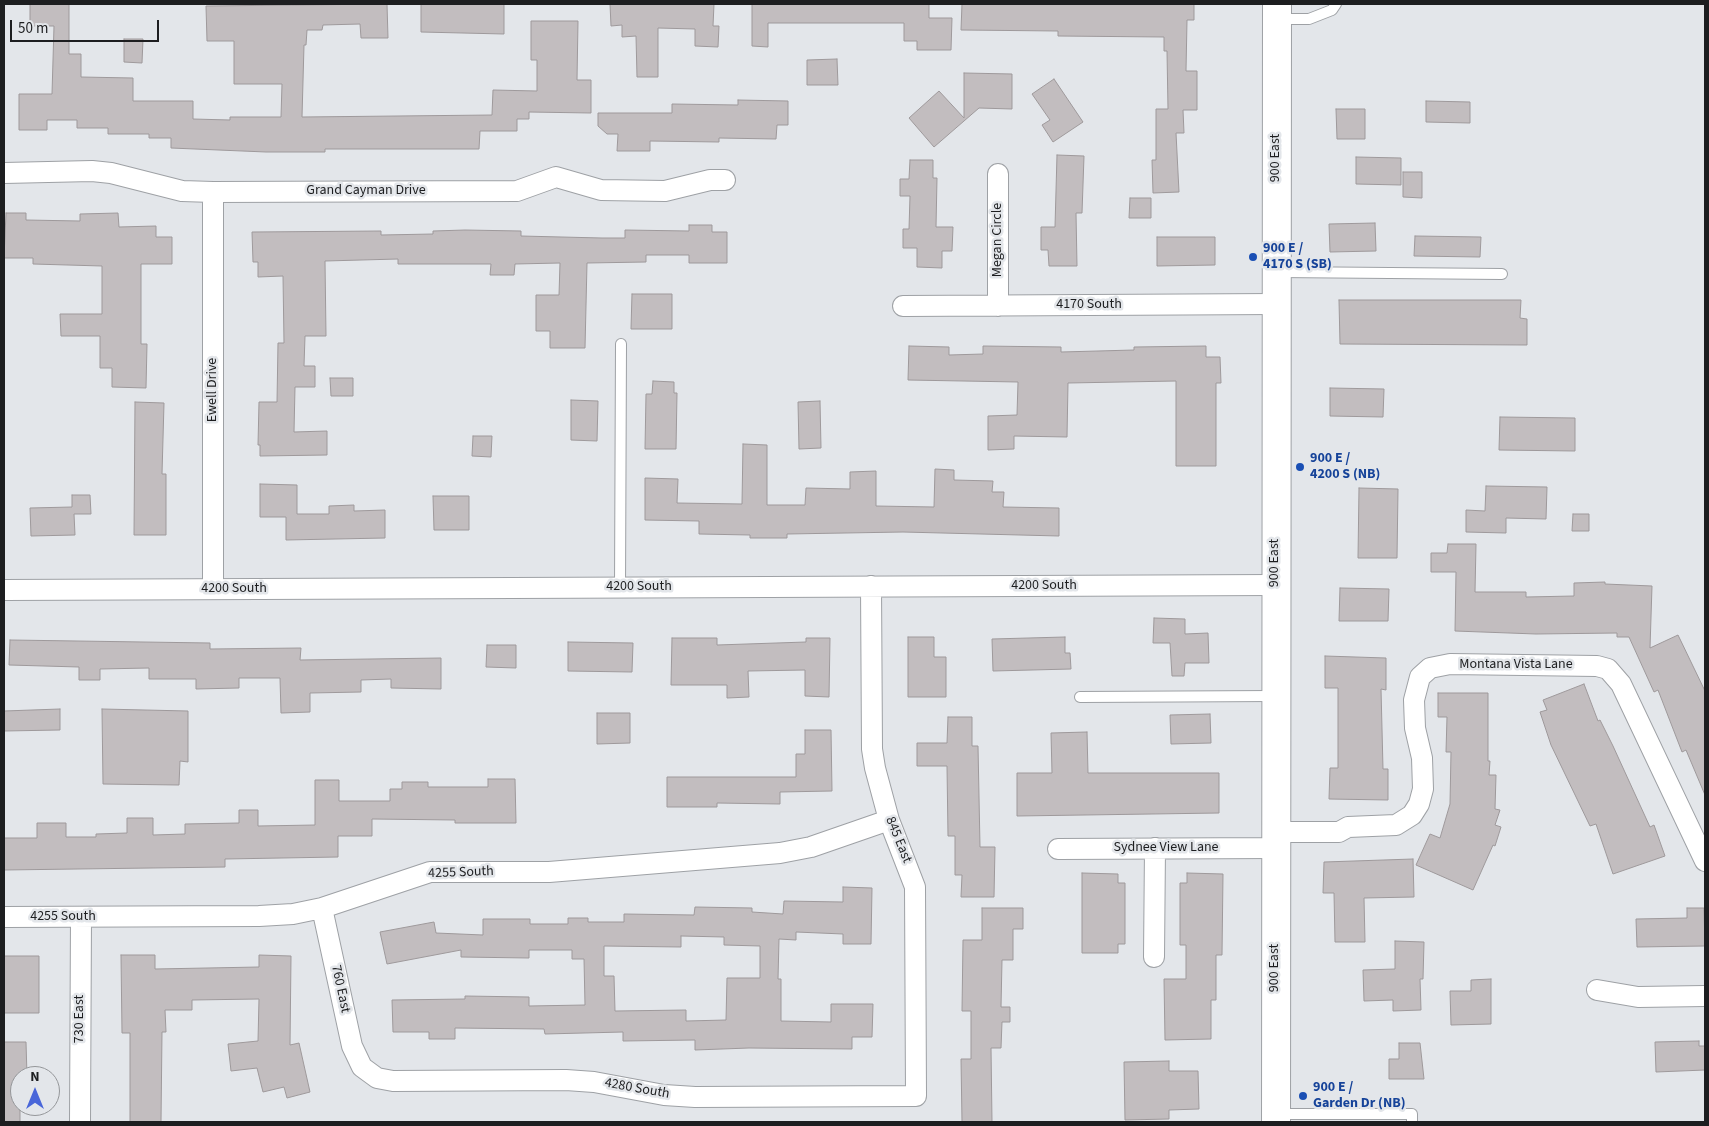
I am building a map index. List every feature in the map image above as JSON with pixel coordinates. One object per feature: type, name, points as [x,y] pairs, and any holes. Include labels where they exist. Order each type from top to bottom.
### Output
[{"type":"main road","name":"900 East","points":[[1275,1118],[1274,696],[1277,12]]},
{"type":"street","name":"Grand Cayman Drive","points":[[4,173],[111,172],[182,191],[212,192],[517,191],[556,177],[601,190],[665,191],[710,180],[725,180]]},
{"type":"street","name":"Megan Circle","points":[[998,174],[998,306]]},
{"type":"street","name":"Ewell Drive","points":[[212,192],[213,589]]},
{"type":"street","name":"4170 South","points":[[903,306],[1276,304]]},
{"type":"street","name":"4200 South","points":[[4,590],[1275,585]]},
{"type":"street","name":"845 East","points":[[871,586],[872,749],[874,768],[889,820],[914,887],[916,1096]]},
{"type":"street","name":"Montana Vista Lane","points":[[1274,833],[1338,820],[1348,827],[1396,825],[1412,816],[1419,804],[1423,789],[1422,758],[1415,728],[1414,700],[1420,677],[1430,668],[1450,664],[1597,666],[1608,669],[1620,684],[1705,861]]},
{"type":"street","name":"4255 South","points":[[4,917],[259,916],[293,914],[322,908],[430,872],[548,872],[780,853],[811,847],[889,820]]},
{"type":"street","name":"Sydnee View Lane","points":[[1058,848],[1155,848],[1274,833]]},
{"type":"street","points":[[1154,956],[1155,848]]},
{"type":"street","name":"760 East","points":[[322,908],[352,1046],[362,1067]]},
{"type":"street","name":"730 East","points":[[80,1122],[81,917]]},
{"type":"street","points":[[1597,990],[1638,997],[1705,996]]},
{"type":"street","name":"4280 South","points":[[362,1067],[377,1078],[393,1081],[566,1080],[594,1082],[664,1095],[916,1096]]},
{"type":"lane","points":[[1277,12],[1309,19],[1332,10],[1336,4]]},
{"type":"lane","points":[[1275,272],[1502,274]]},
{"type":"lane","points":[[620,588],[622,344]]},
{"type":"lane","points":[[1080,697],[1274,696]]},
{"type":"lane","points":[[1275,1118],[1412,1114],[1412,1122]]},
{"type":"building","points":[[30,4],[69,4],[69,54],[81,54],[81,77],[133,78],[133,101],[193,101],[193,119],[230,120],[230,117],[281,117],[282,84],[234,84],[234,41],[207,41],[206,6],[387,4],[388,38],[361,38],[360,24],[323,25],[322,30],[307,30],[306,45],[304,45],[302,117],[492,115],[493,90],[537,91],[537,60],[531,60],[531,21],[578,21],[577,80],[591,80],[591,113],[529,112],[529,119],[517,119],[517,131],[480,131],[479,149],[325,149],[325,152],[266,152],[171,148],[171,138],[149,138],[149,134],[108,134],[108,128],[77,128],[77,120],[47,120],[47,130],[19,130],[19,94],[52,94],[54,26],[30,26]]},
{"type":"building","points":[[421,4],[504,4],[504,34],[421,32]]},
{"type":"building","points":[[610,4],[714,4],[713,26],[719,26],[718,47],[695,46],[695,29],[658,28],[658,77],[637,77],[636,36],[622,37],[622,25],[611,26]]},
{"type":"building","points":[[752,4],[929,4],[929,18],[952,18],[951,50],[917,50],[917,41],[904,41],[904,23],[768,23],[768,47],[752,46]]},
{"type":"building","points":[[962,4],[1194,4],[1194,20],[1187,20],[1186,71],[1197,71],[1197,110],[1183,110],[1184,133],[1176,133],[1179,192],[1153,193],[1152,160],[1156,160],[1156,109],[1168,109],[1167,51],[1164,51],[1164,37],[1058,36],[1058,31],[961,30]]},
{"type":"building","points":[[124,39],[143,39],[142,63],[124,62]]},
{"type":"building","points":[[837,59],[838,85],[807,85],[807,60]]},
{"type":"building","points":[[964,73],[1012,74],[1012,109],[979,108],[934,147],[909,118],[939,91],[964,118]]},
{"type":"building","points":[[1054,79],[1083,122],[1053,142],[1042,125],[1050,120],[1032,94]]},
{"type":"building","points":[[738,100],[788,101],[788,125],[777,125],[776,139],[719,138],[719,142],[650,141],[650,151],[617,151],[618,134],[607,134],[598,126],[598,113],[672,113],[672,104],[738,105]]},
{"type":"building","points":[[1426,101],[1470,102],[1470,123],[1426,122]]},
{"type":"building","points":[[1336,109],[1365,109],[1365,139],[1337,139]]},
{"type":"building","points":[[1057,155],[1084,156],[1082,213],[1076,213],[1077,266],[1049,266],[1048,250],[1041,250],[1041,227],[1055,227]]},
{"type":"building","points":[[1356,157],[1401,158],[1401,185],[1356,184]]},
{"type":"building","points":[[910,160],[933,160],[933,178],[937,178],[936,227],[953,227],[952,251],[942,251],[942,268],[917,267],[917,248],[903,248],[903,229],[909,229],[910,196],[900,196],[900,179],[909,179]]},
{"type":"building","points":[[1403,172],[1422,172],[1422,198],[1403,197]]},
{"type":"building","points":[[1130,198],[1151,198],[1151,218],[1129,218]]},
{"type":"building","points":[[6,213],[26,213],[26,220],[80,221],[80,214],[118,213],[119,227],[156,226],[156,237],[172,237],[172,264],[141,264],[141,344],[147,344],[146,388],[112,387],[112,368],[100,368],[100,336],[61,336],[60,314],[102,314],[102,266],[33,264],[33,258],[4,258]]},
{"type":"building","points":[[1375,223],[1376,251],[1330,252],[1329,224]]},
{"type":"building","points":[[689,225],[712,225],[712,232],[727,232],[727,263],[689,263],[689,255],[646,255],[646,262],[587,263],[585,348],[550,348],[550,331],[536,331],[536,295],[559,295],[560,263],[515,264],[514,275],[490,275],[491,264],[398,264],[398,259],[325,261],[326,336],[305,336],[304,366],[315,366],[315,387],[295,387],[294,432],[327,431],[327,455],[260,456],[260,445],[258,445],[259,402],[277,402],[278,343],[284,343],[283,276],[258,277],[258,262],[253,262],[252,232],[381,231],[381,235],[433,234],[433,231],[465,230],[521,231],[521,236],[625,238],[625,230],[689,231]]},
{"type":"building","points":[[1415,236],[1481,237],[1480,257],[1414,256]]},
{"type":"building","points":[[1157,237],[1215,237],[1215,265],[1157,266]]},
{"type":"building","points":[[632,294],[672,294],[672,329],[631,329]]},
{"type":"building","points":[[1339,300],[1521,300],[1520,318],[1527,319],[1527,345],[1340,344]]},
{"type":"building","points":[[909,346],[949,347],[949,355],[983,354],[983,346],[1061,347],[1061,352],[1134,350],[1134,347],[1206,346],[1206,357],[1220,357],[1221,383],[1216,383],[1216,466],[1176,466],[1176,381],[1068,383],[1067,437],[1014,436],[1014,449],[988,450],[988,416],[1017,415],[1018,382],[908,380]]},
{"type":"building","points":[[330,378],[353,378],[353,396],[331,396]]},
{"type":"building","points":[[653,381],[674,382],[674,393],[677,393],[676,449],[645,449],[646,394],[652,394]]},
{"type":"building","points":[[1330,388],[1384,389],[1383,417],[1330,416]]},
{"type":"building","points":[[571,400],[598,401],[597,441],[571,440]]},
{"type":"building","points":[[820,401],[821,448],[799,449],[798,402]]},
{"type":"building","points":[[135,402],[164,403],[162,474],[166,474],[166,535],[134,535]]},
{"type":"building","points":[[1500,417],[1575,418],[1575,451],[1499,450]]},
{"type":"building","points":[[473,436],[492,436],[491,457],[472,456]]},
{"type":"building","points":[[743,444],[767,445],[767,505],[805,505],[806,488],[850,489],[850,472],[876,471],[876,506],[934,507],[935,469],[954,470],[954,480],[993,481],[992,492],[1004,492],[1003,507],[1059,508],[1059,536],[903,532],[787,534],[787,538],[750,538],[750,535],[699,534],[699,521],[645,520],[645,478],[678,479],[677,503],[742,504]]},
{"type":"building","points":[[260,484],[297,485],[297,514],[329,514],[329,506],[354,505],[354,511],[385,510],[385,538],[286,540],[286,517],[260,517]]},
{"type":"building","points":[[1486,486],[1547,487],[1546,519],[1506,518],[1506,533],[1466,532],[1466,510],[1485,511]]},
{"type":"building","points":[[1359,488],[1398,489],[1397,558],[1358,558]]},
{"type":"building","points":[[72,495],[90,495],[91,514],[74,514],[75,535],[31,536],[30,508],[72,507]]},
{"type":"building","points":[[433,496],[469,496],[469,530],[434,530]]},
{"type":"building","points":[[1573,514],[1589,514],[1589,531],[1572,531]]},
{"type":"building","points":[[1448,544],[1476,544],[1475,592],[1526,592],[1526,597],[1574,596],[1574,583],[1605,582],[1605,584],[1652,586],[1650,648],[1678,635],[1705,691],[1705,795],[1686,750],[1682,752],[1658,690],[1654,692],[1629,637],[1617,637],[1617,633],[1536,634],[1455,631],[1456,572],[1431,572],[1431,553],[1447,553]]},
{"type":"building","points":[[1340,588],[1389,589],[1388,621],[1339,621]]},
{"type":"building","points":[[1154,618],[1185,619],[1185,634],[1208,633],[1209,663],[1185,663],[1184,676],[1172,676],[1170,643],[1153,643]]},
{"type":"building","points":[[908,637],[934,637],[934,657],[946,657],[946,697],[908,697]]},
{"type":"building","points":[[1065,637],[1065,653],[1070,653],[1071,669],[993,671],[992,639]]},
{"type":"building","points":[[672,638],[717,638],[717,645],[806,642],[806,638],[830,638],[829,697],[805,696],[805,670],[748,671],[749,697],[727,698],[727,685],[671,685]]},
{"type":"building","points":[[10,640],[210,643],[210,649],[301,648],[300,660],[441,658],[441,689],[391,688],[391,679],[361,680],[361,692],[310,693],[310,712],[281,713],[280,678],[239,678],[239,688],[196,689],[196,679],[149,679],[149,668],[100,669],[100,680],[79,680],[79,667],[9,665]]},
{"type":"building","points":[[568,642],[633,643],[632,672],[568,671]]},
{"type":"building","points":[[487,645],[516,645],[516,668],[486,667]]},
{"type":"building","points":[[1325,656],[1386,658],[1386,690],[1381,689],[1383,769],[1388,769],[1388,800],[1329,799],[1330,768],[1338,768],[1338,688],[1325,688]]},
{"type":"building","points":[[1584,684],[1598,721],[1600,720],[1613,746],[1650,827],[1654,825],[1665,856],[1613,874],[1596,824],[1590,826],[1551,745],[1540,712],[1547,710],[1543,700]]},
{"type":"building","points":[[1438,693],[1488,693],[1489,775],[1496,775],[1495,809],[1500,810],[1495,825],[1501,827],[1495,846],[1493,845],[1473,890],[1416,865],[1430,834],[1440,838],[1450,804],[1451,752],[1446,752],[1447,717],[1438,717]]},
{"type":"building","points":[[60,709],[60,730],[4,731],[4,711]]},
{"type":"building","points":[[102,709],[188,711],[188,762],[180,761],[179,785],[103,784]]},
{"type":"building","points":[[597,713],[630,713],[630,743],[597,744]]},
{"type":"building","points":[[1210,714],[1211,743],[1171,744],[1170,715]]},
{"type":"building","points":[[948,717],[972,717],[972,746],[978,746],[980,847],[995,847],[994,897],[961,897],[962,875],[955,875],[955,836],[948,836],[947,766],[917,766],[917,743],[947,743]]},
{"type":"building","points":[[805,730],[831,730],[832,791],[780,792],[780,804],[717,803],[717,807],[667,807],[667,777],[796,777],[796,754],[805,754]]},
{"type":"building","points":[[1087,732],[1088,773],[1219,773],[1219,813],[1017,816],[1017,773],[1052,773],[1051,733]]},
{"type":"building","points":[[488,779],[515,779],[516,823],[455,823],[455,820],[372,819],[372,836],[338,836],[338,857],[225,859],[225,867],[4,870],[4,838],[37,838],[37,823],[66,823],[66,837],[96,837],[96,834],[127,833],[127,818],[153,818],[153,835],[185,834],[185,824],[239,823],[239,810],[258,810],[258,826],[315,825],[315,780],[339,780],[339,801],[390,801],[390,789],[402,789],[402,782],[428,782],[428,787],[488,787]]},
{"type":"building","points":[[1413,859],[1414,897],[1364,898],[1365,942],[1335,942],[1334,893],[1323,893],[1324,862]]},
{"type":"building","points":[[1082,873],[1118,874],[1118,883],[1125,883],[1125,944],[1118,944],[1118,953],[1082,953]]},
{"type":"building","points":[[1187,873],[1223,874],[1222,955],[1216,955],[1216,1000],[1211,1000],[1211,1039],[1165,1040],[1164,979],[1186,979],[1186,945],[1180,945],[1180,883],[1187,883]]},
{"type":"building","points":[[843,887],[872,888],[871,944],[843,944],[843,934],[796,932],[796,940],[779,939],[778,979],[781,979],[781,1021],[831,1022],[831,1004],[873,1004],[872,1037],[852,1037],[852,1049],[749,1048],[695,1050],[695,1040],[623,1041],[623,1032],[545,1034],[544,1029],[455,1028],[455,1039],[429,1039],[429,1032],[393,1032],[392,1000],[465,999],[465,996],[529,997],[529,1006],[585,1005],[584,959],[572,959],[572,950],[529,950],[529,958],[461,957],[461,950],[387,964],[380,932],[434,922],[436,933],[483,935],[483,919],[530,919],[530,924],[568,924],[568,918],[588,918],[588,922],[624,922],[624,914],[694,915],[695,907],[752,908],[752,912],[783,914],[784,901],[843,902]],"holes":[[[681,936],[724,937],[724,945],[760,946],[760,978],[727,978],[726,1020],[686,1021],[686,1010],[615,1011],[614,976],[604,976],[604,946],[681,947]]]},
{"type":"building","points":[[982,908],[1023,908],[1023,929],[1013,929],[1013,960],[1002,960],[1001,1007],[1010,1007],[1010,1022],[1002,1022],[1001,1048],[991,1048],[992,1122],[962,1122],[961,1059],[971,1059],[971,1011],[962,1011],[963,940],[982,940]]},
{"type":"building","points":[[1687,908],[1704,908],[1705,946],[1637,947],[1636,919],[1687,918]]},
{"type":"building","points":[[1395,941],[1424,942],[1423,979],[1420,979],[1421,1010],[1393,1011],[1393,1000],[1364,1001],[1363,970],[1395,969]]},
{"type":"building","points":[[121,955],[155,955],[155,969],[259,967],[259,955],[291,956],[290,1045],[299,1043],[310,1092],[287,1098],[284,1087],[263,1092],[257,1068],[231,1071],[228,1044],[258,1041],[259,999],[192,1000],[192,1010],[165,1010],[166,1032],[162,1032],[161,1122],[130,1122],[130,1033],[122,1033]]},
{"type":"building","points":[[4,956],[39,956],[39,1013],[4,1013]]},
{"type":"building","points":[[1491,979],[1491,1024],[1451,1025],[1450,991],[1471,991],[1471,980]]},
{"type":"building","points":[[1699,1041],[1699,1046],[1705,1046],[1705,1070],[1656,1072],[1655,1042]]},
{"type":"building","points":[[4,1042],[26,1042],[27,1066],[10,1066],[10,1116],[20,1116],[20,1122],[4,1122]]},
{"type":"building","points":[[1399,1043],[1420,1043],[1424,1079],[1389,1079],[1389,1059],[1399,1059]]},
{"type":"building","points":[[1169,1061],[1169,1071],[1198,1071],[1199,1109],[1169,1110],[1169,1119],[1125,1120],[1124,1062]]},
{"type":"place","name":"900 E / 4170 S (SB)","points":[[1253,257]]},
{"type":"place","name":"900 E / 4200 S (NB)","points":[[1300,467]]},
{"type":"place","name":"900 E / Garden Dr (NB)","points":[[1303,1096]]}]
